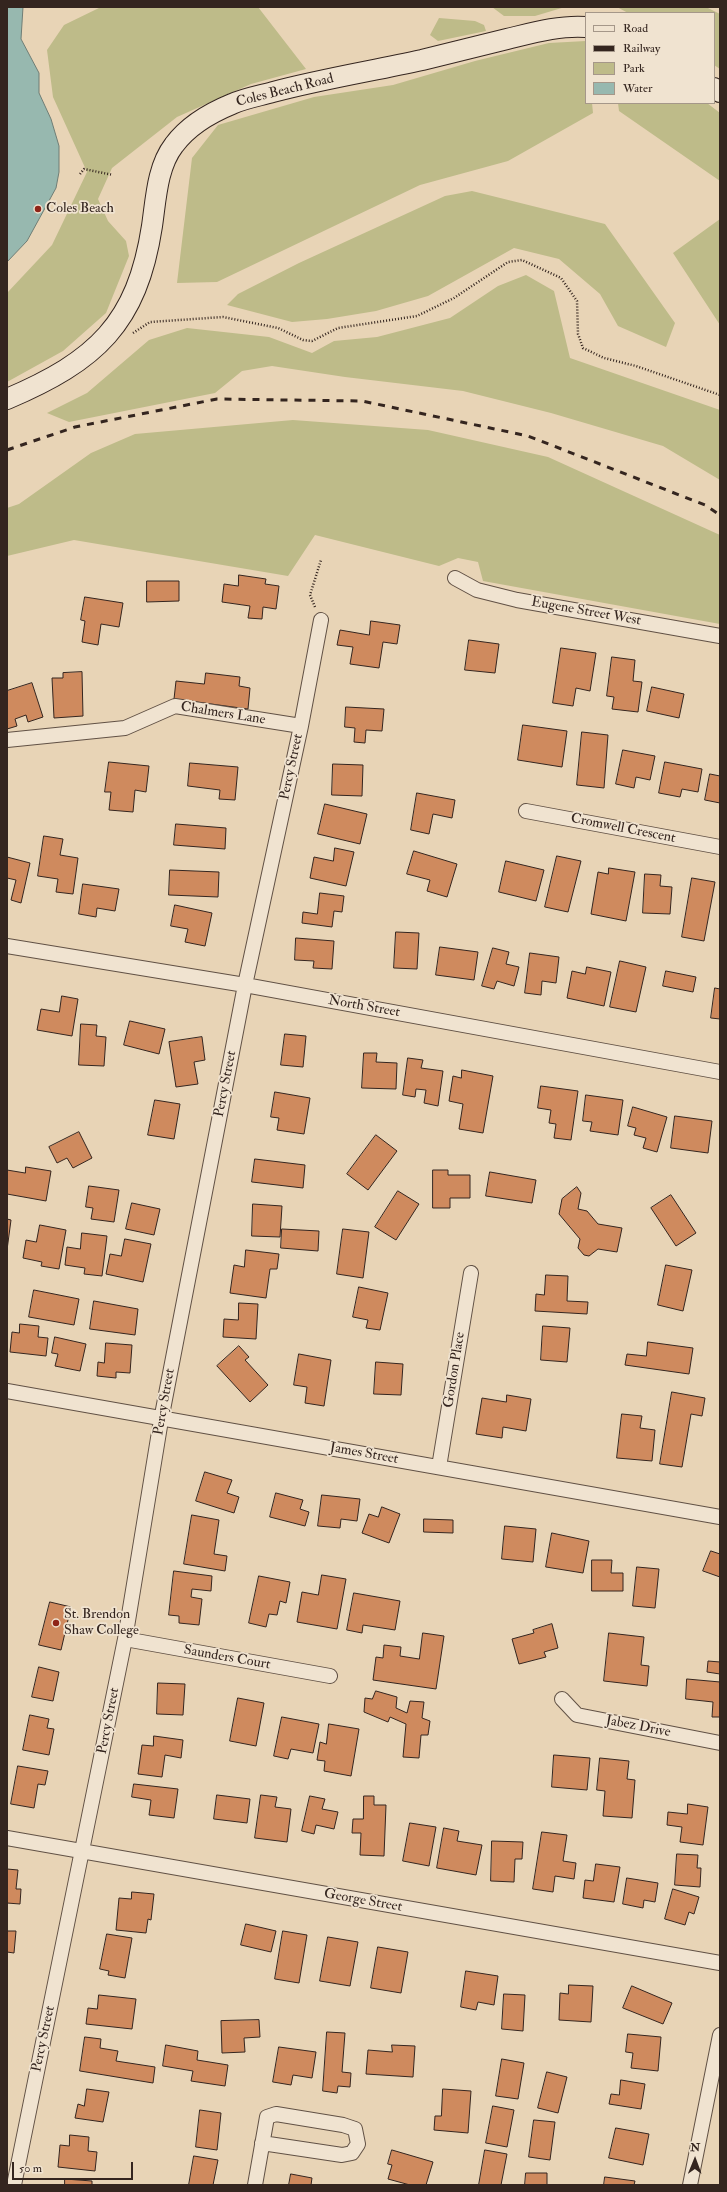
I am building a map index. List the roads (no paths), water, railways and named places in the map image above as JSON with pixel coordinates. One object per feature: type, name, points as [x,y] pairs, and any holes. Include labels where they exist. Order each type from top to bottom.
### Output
[{"type":"street","name":"Coles Beach Road","points":[[7,399],[78,362],[95,349],[109,335],[131,301],[145,265],[160,176],[166,159],[174,145],[197,122],[233,103],[302,84],[422,60],[532,33],[574,26],[585,27]]},
{"type":"street","name":"Eugene Street West","points":[[455,578],[477,590],[517,600],[720,636]]},
{"type":"street","name":"Percy Street","points":[[14,2185],[125,1639],[161,1420],[245,985],[301,726],[321,620]]},
{"type":"street","name":"Chalmers Lane","points":[[7,740],[125,728],[175,706],[301,726]]},
{"type":"street","name":"Cromwell Crescent","points":[[526,811],[720,847]]},
{"type":"street","name":"North Street","points":[[7,946],[245,985],[720,1072]]},
{"type":"street","name":"Gordon Place","points":[[440,1467],[471,1273]]},
{"type":"street","name":"James Street","points":[[7,1392],[720,1517]]},
{"type":"street","name":"Saunders Court","points":[[125,1639],[330,1676]]},
{"type":"street","name":"Jabez Drive","points":[[562,1699],[577,1715],[720,1742]]},
{"type":"street","name":"George Street","points":[[7,1838],[720,1963]]},
{"type":"street","points":[[690,2185],[720,2034]]},
{"type":"street","points":[[255,2185],[262,2143],[267,2117],[276,2114],[343,2125],[355,2129],[358,2144],[352,2153],[342,2155],[262,2143]]},
{"type":"water","points":[[7,7],[23,7],[21,39],[39,73],[39,93],[51,119],[59,146],[59,172],[56,188],[27,241],[7,262]]},
{"type":"railway","points":[[7,450],[75,427],[217,399],[362,401],[528,436],[705,505],[720,515]]},
{"type":"place","name":"Coles Beach","points":[[38,209]]},
{"type":"place","name":"St. Brendon Shaw College","points":[[56,1623]]}]
